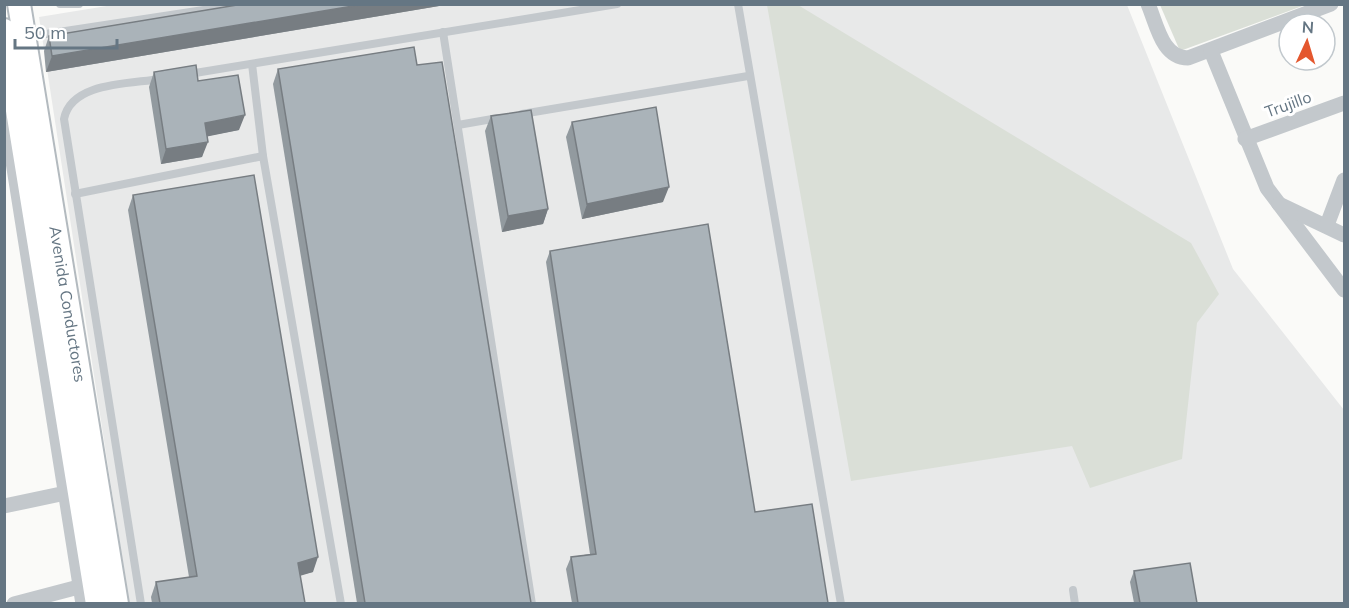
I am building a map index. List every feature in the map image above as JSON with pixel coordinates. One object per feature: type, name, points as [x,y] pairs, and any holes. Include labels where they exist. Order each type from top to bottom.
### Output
[{"type":"main road","name":"Avenida Conductores","points":[[19,4],[15,34],[26,202],[90,591]]},
{"type":"main road","name":"Avenida Conductores","points":[[15,34],[117,603]]},
{"type":"street","points":[[1148,4],[1164,44],[1173,55],[1179,58],[1188,58],[1211,51],[1331,4]]},
{"type":"street","points":[[1211,51],[1259,172],[1276,202],[1344,291]]},
{"type":"street","name":"Trujillo","points":[[1245,139],[1344,103]]},
{"type":"street","points":[[4,105],[26,202],[4,206]]},
{"type":"street","points":[[1327,225],[1344,180]]},
{"type":"street","points":[[1276,202],[1344,235]]},
{"type":"street","points":[[4,506],[73,492]]},
{"type":"street","points":[[14,603],[90,591]]},
{"type":"street","points":[[83,603],[90,591]]},
{"type":"lane","points":[[60,4],[75,5]]},
{"type":"lane","points":[[15,34],[243,4]]},
{"type":"lane","points":[[183,75],[617,4]]},
{"type":"lane","points":[[738,4],[748,76],[841,603]]},
{"type":"lane","points":[[443,32],[532,603]]},
{"type":"lane","points":[[252,64],[263,156],[341,603]]},
{"type":"lane","points":[[516,115],[748,76]]},
{"type":"lane","points":[[141,603],[64,119],[66,109],[77,97],[89,91],[171,77]]},
{"type":"lane","points":[[458,125],[504,117]]},
{"type":"lane","points":[[75,194],[263,156]]},
{"type":"lane","points":[[1073,590],[1075,603]]},
{"type":"shaded area","points":[[119,4],[1127,5],[1233,269],[1344,410],[1344,603],[129,603],[39,17]]},
{"type":"shaded area","points":[[767,5],[798,5],[1191,243],[1219,294],[1197,323],[1182,459],[1090,488],[1072,446],[851,481]]},
{"type":"shaded area","points":[[1160,5],[1305,5],[1286,12],[1277,12],[1277,15],[1180,51]]},
{"type":"building","points":[[243,4],[365,4],[52,56],[49,36]]},
{"type":"building","points":[[414,47],[417,65],[442,62],[531,603],[365,603],[278,69]]},
{"type":"building","points":[[196,65],[198,81],[238,75],[245,115],[205,123],[208,142],[166,149],[154,72]]},
{"type":"building","points":[[656,107],[669,187],[587,204],[572,122]]},
{"type":"building","points":[[531,110],[548,209],[508,216],[491,116]]},
{"type":"building","points":[[254,175],[318,557],[298,563],[305,603],[160,603],[156,582],[197,576],[133,195]]},
{"type":"building","points":[[708,224],[755,512],[812,504],[828,603],[578,603],[571,557],[596,554],[550,251]]},
{"type":"building","points":[[1190,563],[1197,603],[1140,603],[1134,571]]}]
